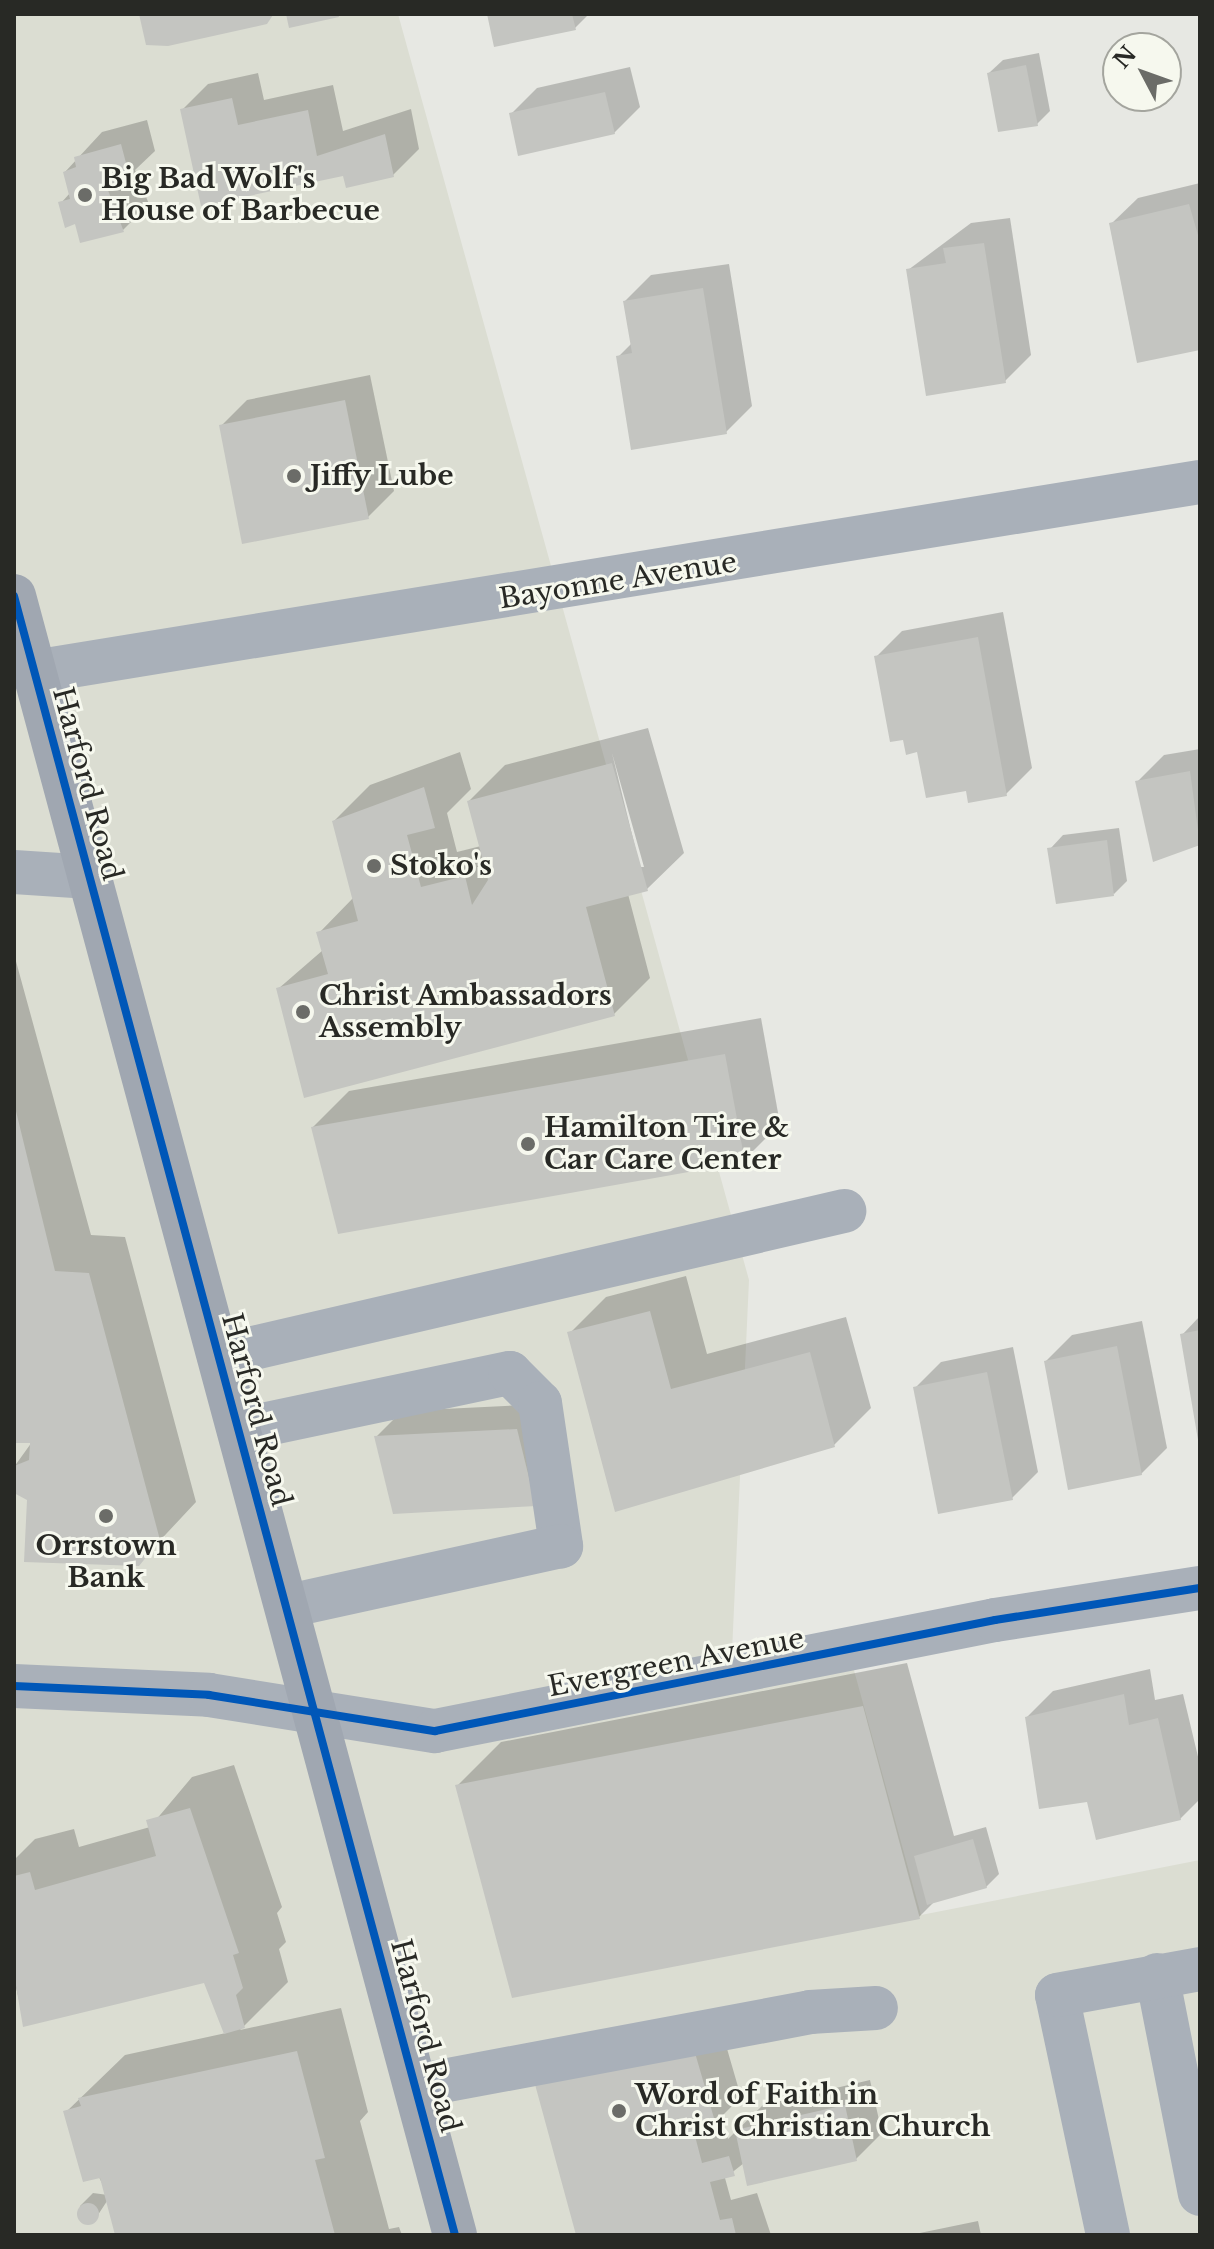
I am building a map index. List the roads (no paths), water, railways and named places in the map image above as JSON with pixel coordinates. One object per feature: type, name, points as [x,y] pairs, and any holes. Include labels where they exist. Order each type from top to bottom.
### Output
[{"type":"main road","name":"Harford Road","points":[[14,596],[455,2235]]},
{"type":"street","name":"Bayonne Avenue","points":[[34,672],[1200,482]]},
{"type":"street","points":[[14,872],[90,877]]},
{"type":"street","points":[[219,1356],[844,1211]]},
{"type":"street","points":[[239,1430],[510,1373],[540,1403],[561,1546],[287,1606]]},
{"type":"street","name":"Evergreen Avenue","points":[[14,1686],[209,1695],[435,1731],[995,1620],[1200,1588]]},
{"type":"street","points":[[1108,2235],[1057,1995],[1200,1969]]},
{"type":"street","points":[[1157,1975],[1200,2194]]},
{"type":"street","points":[[416,2086],[810,2012],[876,2008]]},
{"type":"place","name":"Big Bad Wolf's House of Barbecue","points":[[85,195]]},
{"type":"place","name":"Jiffy Lube","points":[[294,476]]},
{"type":"place","name":"Stoko's","points":[[374,866]]},
{"type":"place","name":"Christ Ambassadors Assembly","points":[[303,1012]]},
{"type":"place","name":"Hamilton Tire & Car Care Center","points":[[528,1144]]},
{"type":"place","name":"Orrstown Bank","points":[[106,1516]]},
{"type":"place","name":"Word of Faith in Christ Christian Church","points":[[619,2111]]}]
